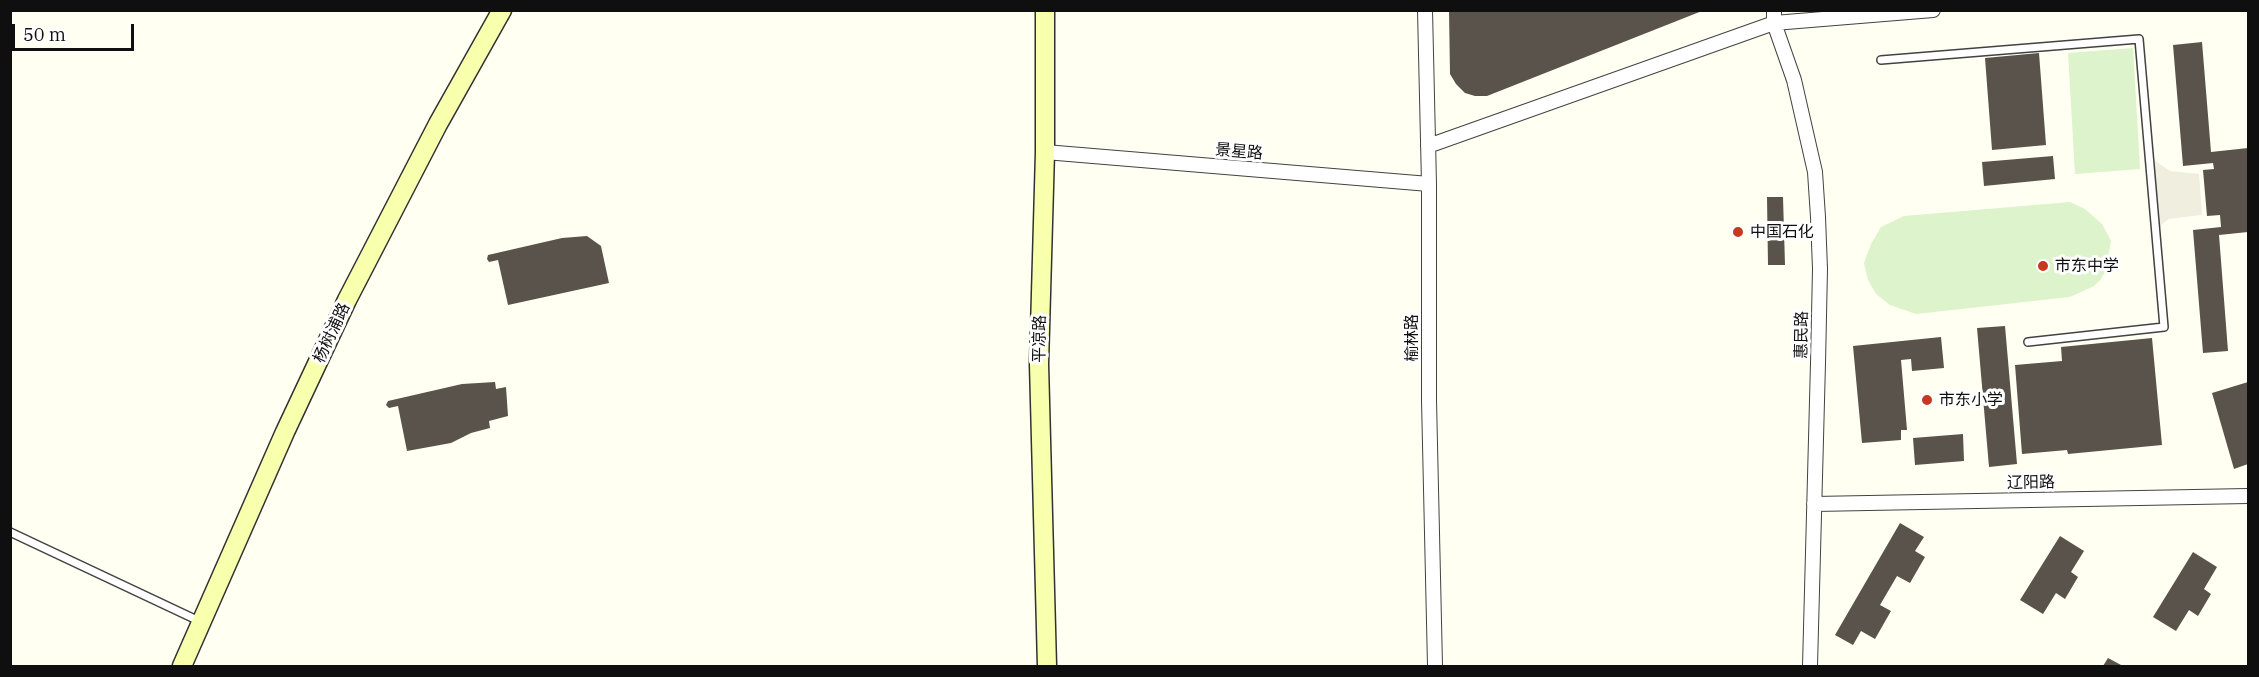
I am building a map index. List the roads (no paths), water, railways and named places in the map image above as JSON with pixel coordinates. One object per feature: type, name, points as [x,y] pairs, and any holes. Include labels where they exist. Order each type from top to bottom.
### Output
[{"type":"main road","name":"杨树浦路","points":[[182,666],[285,432],[347,300],[438,124],[502,10]]},
{"type":"main road","name":"平凉路","points":[[1045,10],[1045,152],[1039,364],[1047,666]]},
{"type":"street","name":"榆林路","points":[[1425,10],[1429,184],[1428,400],[1435,666]]},
{"type":"street","points":[[1428,146],[1774,17],[1933,10]]},
{"type":"street","name":"惠民路","points":[[1774,17],[1794,80],[1815,172],[1820,268],[1810,666]]},
{"type":"street","name":"景星路","points":[[1045,152],[1429,184]]},
{"type":"street","name":"辽阳路","points":[[1814,504],[2248,496]]},
{"type":"lane","points":[[1881,60],[2139,39],[2164,327],[2028,342]]},
{"type":"lane","points":[[10,532],[201,622]]},
{"type":"place","name":"中国石化","points":[[1738,232]]},
{"type":"place","name":"市东中学","points":[[2043,266]]},
{"type":"place","name":"市东小学","points":[[1927,400]]}]
